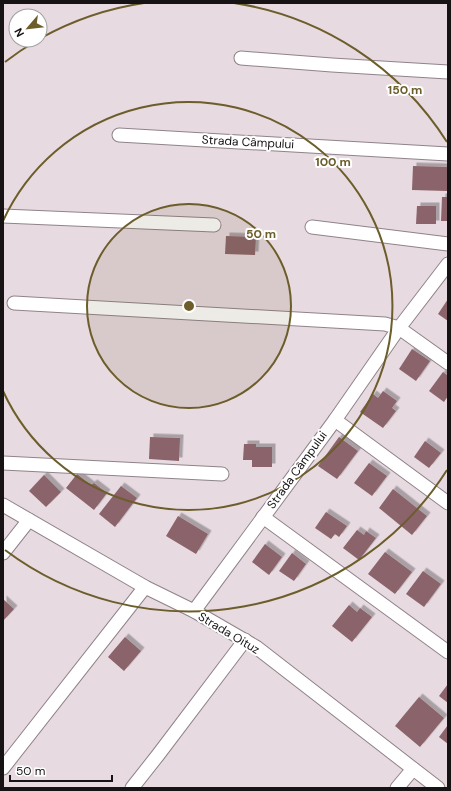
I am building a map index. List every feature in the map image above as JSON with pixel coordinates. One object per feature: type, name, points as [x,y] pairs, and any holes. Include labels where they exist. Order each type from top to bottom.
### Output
[{"type":"street","points":[[241,58],[448,72]]},
{"type":"street","name":"Strada Câmpului","points":[[119,135],[448,154]]},
{"type":"street","points":[[3,216],[214,225]]},
{"type":"street","points":[[312,227],[448,244]]},
{"type":"street","name":"Strada Câmpului","points":[[194,611],[335,420],[399,328],[448,264]]},
{"type":"street","points":[[14,303],[385,324],[399,328],[448,363]]},
{"type":"street","points":[[335,420],[448,503]]},
{"type":"street","points":[[3,463],[222,474]]},
{"type":"street","name":"Strada Oituz","points":[[3,505],[145,587],[194,611],[245,640],[438,788]]},
{"type":"street","points":[[263,517],[448,652]]},
{"type":"street","points":[[3,553],[29,520]]},
{"type":"street","points":[[3,768],[145,587]]},
{"type":"street","points":[[132,788],[245,640]]},
{"type":"street","points":[[396,788],[413,769]]},
{"type":"building","points":[[413,166],[448,167],[447,191],[412,190]]},
{"type":"building","points":[[442,197],[448,197],[448,221],[441,221]]},
{"type":"building","points":[[417,206],[436,206],[436,224],[416,224]]},
{"type":"building","points":[[226,236],[256,237],[255,255],[225,254]]},
{"type":"building","points":[[448,299],[448,321],[438,314]]},
{"type":"building","points":[[412,349],[430,361],[416,381],[399,369]]},
{"type":"building","points":[[443,372],[448,376],[448,396],[444,402],[429,391]]},
{"type":"building","points":[[383,391],[397,401],[392,408],[396,411],[383,428],[360,412],[373,394],[378,398]]},
{"type":"building","points":[[150,437],[180,438],[179,461],[149,459]]},
{"type":"building","points":[[339,437],[358,451],[337,479],[318,466]]},
{"type":"building","points":[[425,441],[441,453],[429,468],[414,457]]},
{"type":"building","points":[[244,444],[256,444],[256,447],[272,447],[272,467],[252,467],[252,460],[243,460]]},
{"type":"building","points":[[369,463],[387,476],[372,496],[354,483]]},
{"type":"building","points":[[77,474],[91,485],[94,483],[107,493],[94,510],[66,488]]},
{"type":"building","points":[[44,475],[61,492],[46,507],[29,491]]},
{"type":"building","points":[[121,486],[137,498],[115,527],[99,514]]},
{"type":"building","points":[[393,489],[427,516],[412,535],[379,508]]},
{"type":"building","points":[[326,512],[347,526],[339,537],[335,534],[331,539],[315,528]]},
{"type":"building","points":[[178,516],[208,534],[196,554],[166,536]]},
{"type":"building","points":[[357,530],[364,535],[366,531],[376,538],[359,560],[343,548]]},
{"type":"building","points":[[265,544],[282,557],[269,575],[252,562]]},
{"type":"building","points":[[385,552],[412,572],[395,594],[368,574]]},
{"type":"building","points":[[292,553],[306,564],[294,581],[279,571]]},
{"type":"building","points":[[423,571],[441,584],[424,607],[406,594]]},
{"type":"building","points":[[3,599],[14,609],[3,621]]},
{"type":"building","points":[[349,605],[357,612],[360,608],[372,617],[352,642],[332,626]]},
{"type":"building","points":[[125,637],[141,651],[124,671],[108,657]]},
{"type":"building","points":[[448,684],[448,703],[439,696]]},
{"type":"building","points":[[419,697],[444,718],[420,747],[395,726]]},
{"type":"building","points":[[448,725],[448,744],[439,737]]}]
